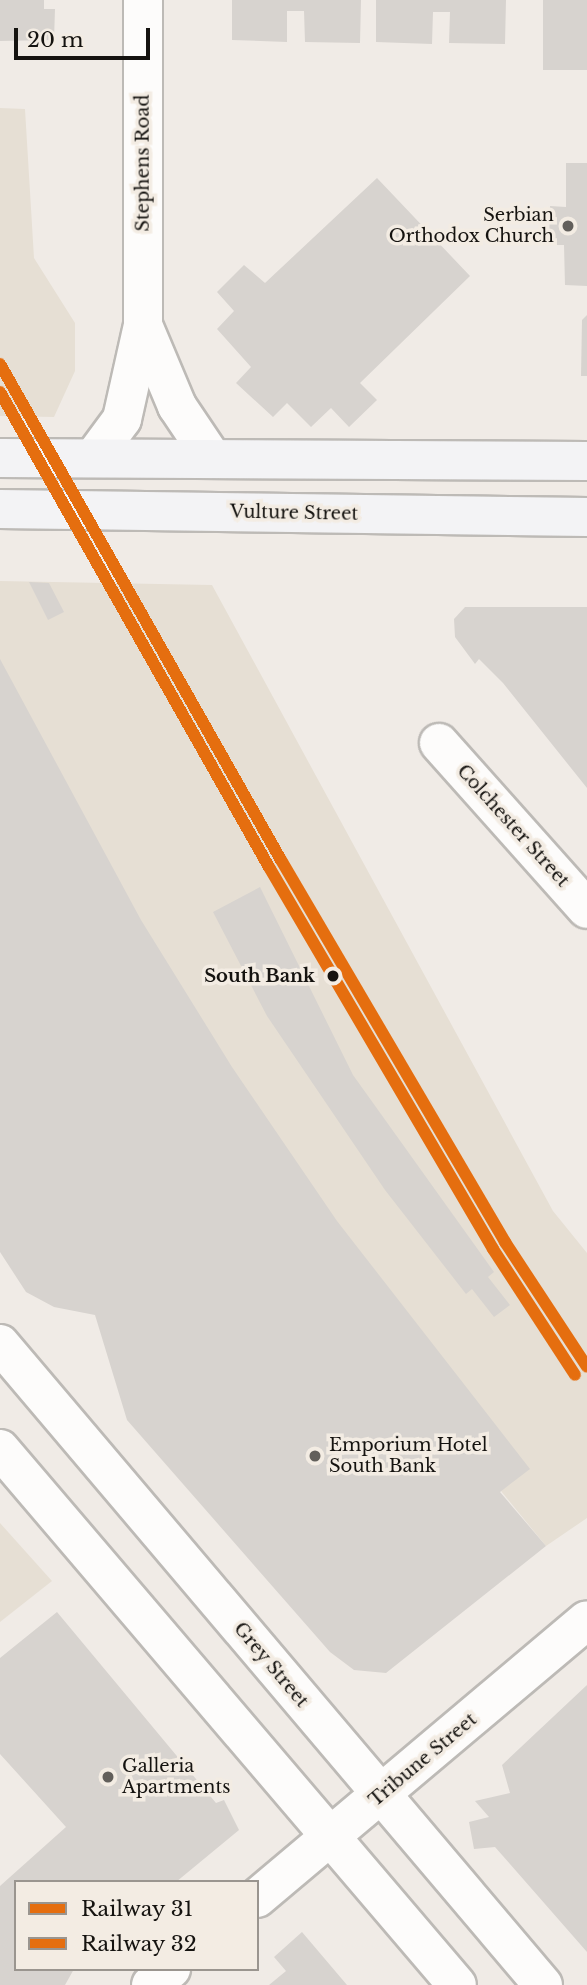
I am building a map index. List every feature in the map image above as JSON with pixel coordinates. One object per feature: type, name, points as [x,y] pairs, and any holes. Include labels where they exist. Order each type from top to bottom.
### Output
[{"type":"main road","points":[[0,458],[113,449],[212,458],[587,461]]},
{"type":"main road","name":"Vulture Street","points":[[0,509],[587,517]]},
{"type":"street","name":"Stephens Road","points":[[113,449],[128,402],[143,325],[143,0]]},
{"type":"street","name":"Stephens Road","points":[[143,325],[177,406],[212,458]]},
{"type":"street","name":"Colchester Street","points":[[439,743],[587,909]]},
{"type":"street","name":"Grey Street","points":[[0,1344],[543,1985]]},
{"type":"street","points":[[0,1449],[457,1985]]},
{"type":"street","name":"Tribune Street","points":[[259,1896],[333,1838],[587,1620]]},
{"type":"street","points":[[151,1985],[168,1971]]},
{"type":"shaded area","points":[[0,108],[25,109],[34,258],[75,323],[75,371],[54,417],[0,416]]},
{"type":"shaded area","points":[[0,581],[212,585],[553,1211],[587,1253],[587,1518],[546,1546],[256,1191],[0,790]]},
{"type":"shaded area","points":[[0,1523],[52,1581],[0,1622]]},
{"type":"building","points":[[0,0],[44,0],[44,9],[55,9],[54,40],[0,41]]},
{"type":"building","points":[[232,0],[361,0],[360,43],[305,42],[304,11],[287,11],[287,42],[232,40]]},
{"type":"building","points":[[376,0],[506,0],[505,44],[449,43],[450,12],[433,12],[432,44],[376,42]]},
{"type":"building","points":[[543,0],[587,0],[587,70],[543,70]]},
{"type":"building","name":"Serbian Orthodox Church","points":[[566,163],[587,163],[587,286],[565,285],[564,245],[549,245],[550,206],[566,207]]},
{"type":"building","points":[[377,178],[470,276],[360,383],[377,400],[349,427],[331,408],[311,427],[287,403],[273,417],[236,383],[251,367],[217,329],[234,311],[217,292],[244,265],[265,283]]},
{"type":"building","points":[[587,315],[587,376],[581,376],[582,320]]},
{"type":"building","points":[[29,582],[49,583],[64,612],[48,620]]},
{"type":"building","points":[[465,607],[587,607],[587,788],[503,683],[479,659],[475,664],[455,637],[454,619]]},
{"type":"building","points":[[0,659],[141,920],[232,1067],[337,1221],[530,1469],[500,1492],[546,1546],[386,1673],[354,1670],[330,1652],[127,1420],[95,1315],[54,1307],[26,1292],[0,1252]]},
{"type":"building","points":[[260,887],[353,1075],[494,1272],[488,1277],[510,1305],[494,1317],[472,1289],[466,1294],[385,1190],[267,1016],[213,912]]},
{"type":"building","name":"Galleria Apartments","points":[[57,1612],[216,1803],[224,1800],[239,1830],[178,1880],[14,1880],[14,1971],[73,1971],[65,1985],[0,1985],[0,1886],[66,1827],[0,1754],[0,1658]]},
{"type":"building","points":[[587,1685],[587,1952],[495,1847],[474,1849],[469,1822],[489,1817],[475,1801],[510,1793],[502,1765]]},
{"type":"building","points":[[302,1932],[347,1985],[269,1985],[286,1971],[274,1957]]},
{"type":"rail line","name":"31","points":[[0,364],[281,860],[505,1242],[587,1367]]},
{"type":"rail line","name":"32","points":[[0,392],[269,867],[493,1249],[575,1375]]},
{"type":"place","name":"Serbian Orthodox Church","points":[[568,226]]},
{"type":"place","name":"South Bank","points":[[333,976]]},
{"type":"place","name":"Emporium Hotel South Bank","points":[[315,1456]]},
{"type":"place","name":"Galleria Apartments","points":[[108,1777]]}]
